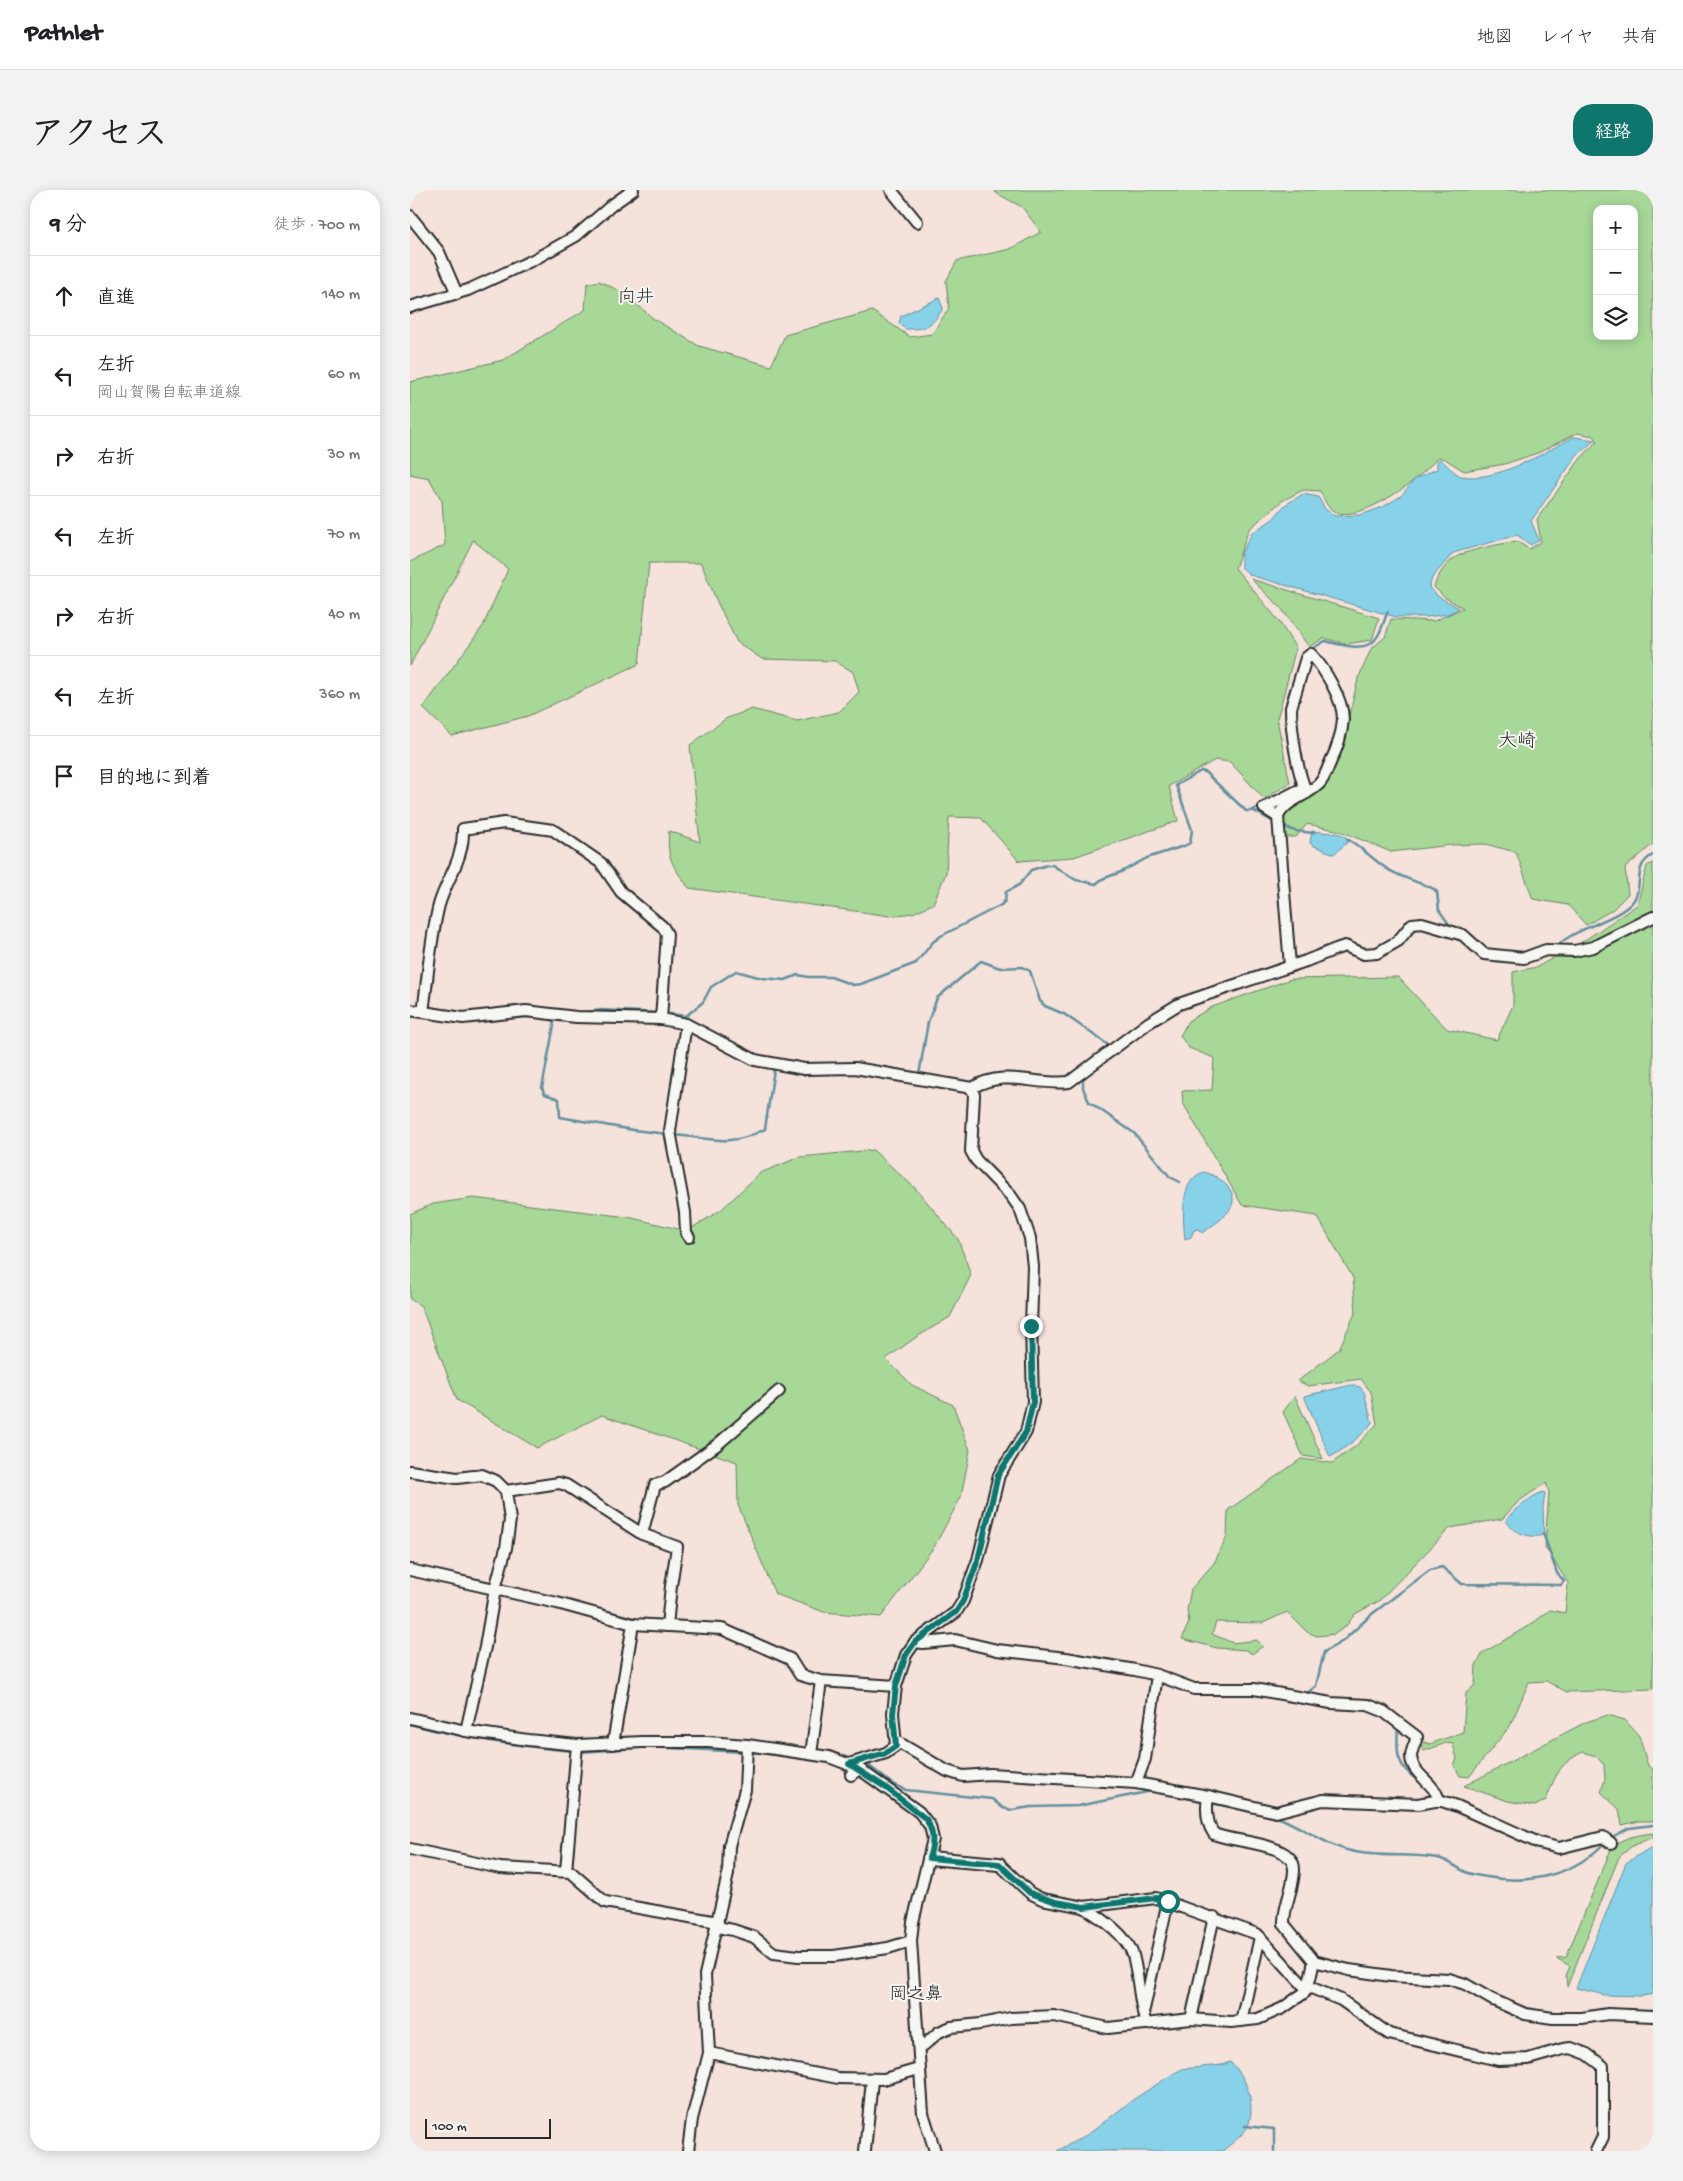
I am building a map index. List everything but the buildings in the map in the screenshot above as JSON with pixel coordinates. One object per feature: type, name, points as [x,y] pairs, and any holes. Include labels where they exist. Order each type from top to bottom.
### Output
[{"type":"main road","points":[[929,1858],[999,1864]]},
{"type":"street","points":[[410,306],[468,290],[533,260],[576,236],[612,205],[633,190]]},
{"type":"street","points":[[891,190],[917,222]]},
{"type":"street","points":[[410,216],[439,252],[457,294]]},
{"type":"street","points":[[1278,817],[1264,808],[1305,788],[1320,783],[1339,743],[1343,720],[1342,712],[1322,667],[1311,654],[1306,658],[1291,708],[1296,754],[1305,788]]},
{"type":"street","points":[[1290,966],[1278,817],[1280,811],[1305,788]]},
{"type":"street","points":[[423,1012],[436,919],[443,894],[459,859],[463,829],[495,823],[553,830],[601,863],[621,892],[664,927],[667,934],[662,1015]]},
{"type":"street","points":[[410,1010],[463,1018],[526,1011],[576,1017],[662,1015],[686,1024],[755,1060],[804,1069],[855,1068],[972,1088],[984,1081],[1013,1077],[1069,1082],[1148,1023],[1179,1004],[1345,946],[1364,954],[1377,953],[1392,946],[1398,941],[1408,926],[1416,922],[1463,935],[1479,950],[1493,956],[1524,958],[1553,950],[1574,951],[1593,947],[1653,918]]},
{"type":"street","points":[[686,1024],[670,1134],[685,1212],[686,1233],[689,1237]]},
{"type":"street","points":[[854,1768],[889,1752],[896,1746],[893,1714],[896,1686],[906,1655],[915,1642],[956,1612],[963,1601],[978,1560],[998,1475],[1026,1432],[1033,1402],[1031,1326],[1033,1267],[1030,1238],[1020,1209],[1012,1196],[976,1160],[971,1151],[974,1095],[972,1088]]},
{"type":"street","points":[[642,1534],[655,1485],[665,1482],[718,1444],[779,1391]]},
{"type":"street","points":[[410,1471],[457,1478],[482,1475],[496,1481],[506,1491],[510,1520],[506,1548],[495,1589],[485,1647],[466,1731]]},
{"type":"street","points":[[506,1491],[552,1482],[566,1485],[642,1534],[677,1547],[670,1586],[667,1626]]},
{"type":"street","points":[[410,1570],[495,1589],[633,1624],[727,1631],[790,1659],[800,1675],[821,1681],[896,1686]]},
{"type":"street","points":[[613,1744],[633,1624]]},
{"type":"street","points":[[915,1642],[922,1644],[960,1640],[998,1650],[1066,1658],[1157,1675],[1194,1689],[1270,1690],[1330,1703],[1375,1707],[1417,1737],[1411,1756],[1414,1767],[1435,1789],[1438,1797],[1435,1801]]},
{"type":"street","points":[[1136,1782],[1145,1759],[1157,1675]]},
{"type":"street","points":[[811,1754],[821,1681]]},
{"type":"street","points":[[410,1718],[466,1731],[576,1749],[613,1744],[671,1741],[747,1750],[811,1754],[854,1768],[898,1796],[926,1819],[933,1839],[911,1942],[919,2069],[924,2113],[935,2151]]},
{"type":"street","points":[[897,1741],[940,1767],[963,1776],[990,1774],[1136,1782],[1207,1800],[1276,1812],[1323,1800],[1418,1804],[1442,1801],[1539,1843],[1559,1848],[1599,1837],[1608,1841]]},
{"type":"street","points":[[566,1871],[576,1749]]},
{"type":"street","points":[[688,2151],[692,2119],[709,2053],[705,1975],[728,1874],[729,1846],[745,1790],[747,1750]]},
{"type":"street","points":[[1207,1800],[1208,1824],[1214,1834],[1266,1846],[1286,1853],[1290,1857],[1294,1870],[1284,1924],[1314,1961],[1349,1970],[1392,1976],[1449,1978],[1466,1984],[1491,1999],[1525,2014],[1553,2018],[1582,2018],[1608,2014],[1653,2016]]},
{"type":"street","points":[[410,1849],[500,1868],[566,1871],[575,1874],[605,1902],[717,1925],[754,1937],[774,1953],[798,1956],[834,1956],[888,1948],[911,1942]]},
{"type":"street","points":[[999,1864],[1036,1896],[1056,1902],[1084,1907],[1156,1898],[1214,1917],[1257,1934],[1302,1984],[1308,1988],[1326,1992],[1341,2000],[1389,2034],[1482,2058],[1498,2060],[1528,2059],[1571,2048],[1587,2054],[1603,2066],[1603,2137],[1596,2151]]},
{"type":"street","points":[[1144,2019],[1168,1901]]},
{"type":"street","points":[[1084,1907],[1113,1929],[1127,1944],[1132,1954],[1144,2019]]},
{"type":"street","points":[[1191,2019],[1214,1917]]},
{"type":"street","points":[[1241,2021],[1260,1937]]},
{"type":"street","points":[[919,2046],[924,2045],[939,2032],[951,2027],[1011,2018],[1054,2016],[1108,2028],[1144,2019],[1241,2021],[1258,2019],[1277,2011],[1304,1993],[1308,1988],[1314,1961]]},
{"type":"street","points":[[709,2053],[838,2078],[884,2079],[919,2069]]},
{"type":"street","points":[[865,2151],[872,2080]]},
{"type":"green space","points":[[995,190],[1653,190],[1653,844],[1625,868],[1628,894],[1612,910],[1586,925],[1568,905],[1533,899],[1516,852],[1485,844],[1451,845],[1391,852],[1340,831],[1307,824],[1296,837],[1283,837],[1282,813],[1313,793],[1343,741],[1358,679],[1371,649],[1385,637],[1391,619],[1434,621],[1463,608],[1444,597],[1434,587],[1443,569],[1458,556],[1477,549],[1516,541],[1529,549],[1541,542],[1537,519],[1581,458],[1597,441],[1594,436],[1577,433],[1540,452],[1505,464],[1464,471],[1445,459],[1438,457],[1406,486],[1376,505],[1361,511],[1347,514],[1333,511],[1326,503],[1320,491],[1303,490],[1282,501],[1249,529],[1235,568],[1278,620],[1296,648],[1277,719],[1290,783],[1264,799],[1230,762],[1215,760],[1169,786],[1178,821],[1074,857],[1019,861],[981,818],[949,817],[946,873],[933,904],[913,913],[890,916],[689,888],[675,868],[670,856],[669,831],[700,842],[690,745],[727,718],[752,709],[797,721],[839,712],[859,692],[853,672],[835,661],[762,659],[737,642],[718,604],[701,563],[649,563],[639,664],[528,716],[452,736],[423,708],[483,626],[508,569],[473,540],[410,666],[410,562],[445,545],[442,501],[429,478],[410,474],[410,382],[503,360],[585,310],[587,284],[599,281],[622,292],[654,319],[699,346],[771,366],[785,335],[872,311],[910,337],[932,334],[949,308],[946,281],[957,261],[1010,249],[1041,232],[1022,207],[996,193]]},
{"type":"green space","points":[[1251,579],[1379,618],[1372,640],[1346,644],[1324,638],[1309,647],[1281,608]]},
{"type":"green space","points":[[1653,863],[1653,1689],[1567,1692],[1546,1681],[1529,1682],[1510,1726],[1469,1777],[1460,1776],[1454,1765],[1457,1759],[1453,1744],[1446,1743],[1424,1751],[1421,1748],[1424,1742],[1430,1744],[1463,1732],[1466,1693],[1475,1685],[1476,1665],[1483,1653],[1533,1623],[1550,1610],[1565,1613],[1568,1583],[1545,1547],[1549,1492],[1546,1483],[1519,1501],[1502,1519],[1450,1528],[1379,1601],[1355,1614],[1346,1626],[1335,1634],[1317,1636],[1307,1632],[1287,1612],[1263,1623],[1216,1622],[1212,1634],[1233,1643],[1257,1640],[1263,1646],[1252,1654],[1246,1650],[1217,1648],[1182,1639],[1189,1622],[1187,1610],[1191,1589],[1214,1563],[1227,1537],[1228,1510],[1301,1459],[1332,1463],[1357,1445],[1377,1424],[1371,1392],[1361,1379],[1308,1386],[1298,1381],[1339,1349],[1356,1311],[1353,1278],[1317,1216],[1242,1205],[1183,1103],[1182,1091],[1212,1090],[1214,1058],[1189,1048],[1180,1036],[1188,1021],[1212,1007],[1291,979],[1398,977],[1447,1029],[1497,1040],[1513,1005],[1513,972],[1537,967],[1582,942],[1637,905],[1647,866]]},
{"type":"green space","points":[[873,1150],[916,1189],[958,1239],[971,1275],[950,1317],[915,1338],[886,1359],[912,1385],[953,1405],[970,1450],[961,1497],[934,1547],[881,1617],[824,1612],[775,1594],[738,1505],[737,1462],[602,1415],[537,1448],[457,1400],[421,1306],[410,1299],[410,1214],[433,1204],[473,1198],[628,1217],[687,1231],[721,1210],[760,1173],[800,1157]]},
{"type":"green space","points":[[1295,1396],[1323,1459],[1303,1456],[1283,1412]]},
{"type":"green space","points":[[1608,1715],[1625,1720],[1639,1736],[1648,1766],[1653,1769],[1653,1821],[1639,1821],[1622,1825],[1619,1809],[1601,1792],[1605,1779],[1604,1765],[1596,1756],[1583,1752],[1563,1766],[1546,1800],[1535,1806],[1508,1801],[1464,1786],[1586,1722]]},
{"type":"green space","points":[[1653,1833],[1653,1837],[1632,1846],[1619,1857],[1567,1987],[1566,1976],[1570,1966],[1556,1958],[1566,1957],[1612,1847],[1626,1839]]},
{"type":"water","points":[[939,298],[943,308],[936,319],[928,325],[918,329],[905,329],[899,323],[901,316]]},
{"type":"water","points":[[1574,437],[1595,440],[1577,455],[1531,521],[1539,540],[1531,545],[1517,535],[1453,553],[1432,578],[1429,588],[1439,597],[1459,608],[1448,614],[1427,617],[1396,617],[1250,575],[1241,567],[1241,554],[1252,533],[1273,519],[1285,505],[1303,494],[1318,497],[1325,509],[1335,516],[1360,515],[1383,507],[1401,496],[1415,479],[1437,469],[1437,462],[1440,459],[1461,476],[1489,475],[1520,465]]},
{"type":"water","points":[[1312,831],[1341,834],[1350,840],[1334,854],[1310,843]]},
{"type":"water","points":[[1204,1172],[1211,1174],[1225,1184],[1232,1193],[1233,1200],[1231,1207],[1221,1219],[1202,1233],[1198,1229],[1194,1230],[1191,1237],[1185,1239],[1184,1201],[1186,1191],[1196,1176]]},
{"type":"water","points":[[1352,1385],[1360,1387],[1364,1392],[1372,1422],[1353,1441],[1330,1457],[1304,1396]]},
{"type":"water","points":[[1543,1492],[1545,1493],[1543,1508],[1544,1535],[1533,1536],[1517,1532],[1506,1520],[1528,1500]]},
{"type":"water","points":[[1650,1848],[1653,1849],[1653,1994],[1642,1996],[1605,1995],[1576,1988],[1626,1863]]},
{"type":"water","points":[[1230,2062],[1245,2083],[1251,2109],[1246,2129],[1223,2151],[1057,2151],[1090,2133],[1134,2099],[1182,2069],[1222,2065]]},
{"type":"waterway","points":[[1310,650],[1325,641],[1345,646],[1360,647],[1367,645],[1373,642],[1379,634],[1388,611]]},
{"type":"waterway","points":[[1296,675],[1302,656]]},
{"type":"waterway","points":[[1287,725],[1286,707],[1294,680]]},
{"type":"waterway","points":[[1289,743],[1296,788]]},
{"type":"waterway","points":[[663,1013],[686,1016],[703,1002],[711,987],[736,971],[762,978],[785,980],[798,975],[831,977],[853,985],[861,984],[916,963],[933,942],[941,936],[1001,905],[1005,901],[1006,892],[1019,885],[1031,870],[1052,865],[1076,880],[1096,884],[1102,879],[1121,872],[1147,858],[1184,846],[1190,843],[1192,830],[1176,785],[1201,771],[1205,772],[1246,811],[1262,806]]},
{"type":"waterway","points":[[1254,811],[1272,821]]},
{"type":"waterway","points":[[1283,826],[1295,831],[1314,833]]},
{"type":"waterway","points":[[1347,839],[1385,868],[1434,889],[1437,892],[1439,910],[1451,927]]},
{"type":"waterway","points":[[1556,947],[1574,934],[1619,913],[1627,907],[1637,894],[1640,870],[1647,859],[1653,855]]},
{"type":"waterway","points":[[919,1075],[928,1022],[937,998],[981,961],[1000,968],[1022,967],[1030,971],[1040,1001],[1045,1006],[1064,1014],[1111,1047]]},
{"type":"waterway","points":[[586,1012],[602,1010],[658,1013]]},
{"type":"waterway","points":[[410,1016],[448,1021]]},
{"type":"waterway","points":[[468,1022],[526,1017],[540,1018]]},
{"type":"waterway","points":[[552,1018],[554,1025],[542,1088],[545,1094],[559,1099],[560,1117],[668,1134]]},
{"type":"waterway","points":[[674,1135],[730,1140],[752,1135],[765,1129],[774,1069],[776,1069]]},
{"type":"waterway","points":[[1083,1075],[1083,1088],[1089,1102],[1134,1133],[1170,1177],[1180,1182]]},
{"type":"waterway","points":[[1306,1694],[1316,1686],[1324,1652],[1343,1641],[1372,1614],[1430,1570],[1442,1567],[1462,1584],[1561,1585],[1564,1581],[1557,1573],[1543,1533]]},
{"type":"waterway","points":[[1167,1684],[1190,1692]]},
{"type":"waterway","points":[[410,1724],[492,1741],[574,1751]]},
{"type":"waterway","points":[[1398,1727],[1397,1745],[1399,1759],[1406,1770],[1420,1782]]},
{"type":"waterway","points":[[580,1752],[651,1747],[744,1752]]},
{"type":"waterway","points":[[750,1752],[811,1758],[842,1768],[850,1768]]},
{"type":"waterway","points":[[865,1764],[891,1783],[906,1790],[992,1799],[1003,1808],[1012,1810],[1031,1807],[1078,1806],[1152,1791]]},
{"type":"waterway","points":[[1184,1797],[1206,1802]]},
{"type":"waterway","points":[[1211,1803],[1274,1816],[1333,1845],[1351,1851],[1438,1858],[1468,1873],[1503,1879],[1520,1880],[1551,1875],[1581,1862],[1606,1841]]},
{"type":"waterway","points":[[1610,1838],[1629,1828],[1653,1825]]},
{"type":"waterway","points":[[1245,2126],[1274,2129],[1274,2151]]},
{"type":"district","name":"向井","points":[[636,296]]},
{"type":"district","name":"大崎","points":[[1517,739]]},
{"type":"district","name":"岡之鼻","points":[[916,1993]]},
{"type":"route","points":[[1031,1326],[1033,1402],[1030,1420],[1026,1432],[998,1475],[970,1586],[956,1612],[922,1635],[910,1647],[906,1655],[896,1686],[893,1725],[896,1746],[889,1752],[849,1764],[885,1787],[926,1819],[933,1839],[929,1858],[999,1864],[1030,1893],[1056,1902],[1084,1907],[1156,1898],[1168,1901]]}]
